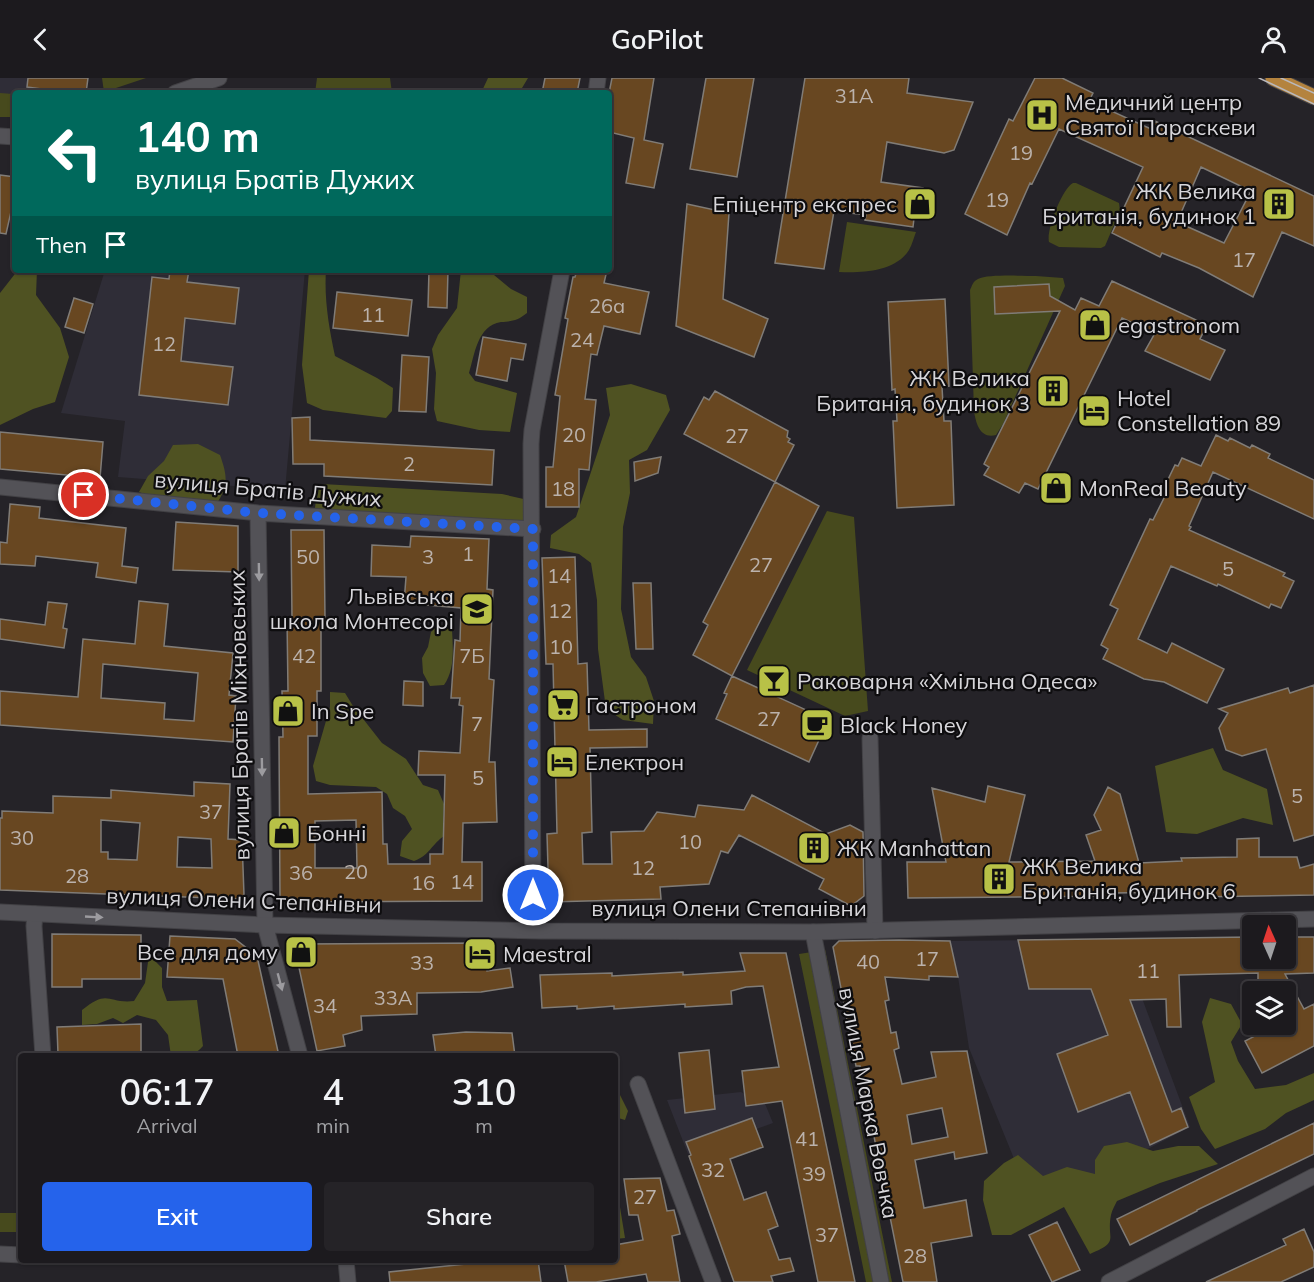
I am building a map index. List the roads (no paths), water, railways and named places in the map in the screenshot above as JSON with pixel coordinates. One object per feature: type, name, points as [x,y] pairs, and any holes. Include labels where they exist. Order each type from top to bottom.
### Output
[{"type":"main road","points":[[1273,78],[1314,97]]},
{"type":"street","points":[[184,90],[219,78]]},
{"type":"street","points":[[533,931],[532,430],[561,273]]},
{"type":"street","name":"вулиця Братів Дужих","points":[[0,487],[258,513],[533,529]]},
{"type":"street","name":"вулиця Братів Міхновських","points":[[258,513],[265,925],[299,1053]]},
{"type":"street","points":[[870,738],[875,931]]},
{"type":"street","name":"вулиця Олени Степанівни","points":[[0,912],[265,925],[533,931],[813,932],[1314,919]]},
{"type":"street","points":[[35,914],[43,1053]]},
{"type":"street","name":"вулиця Марка Вовчка","points":[[813,932],[881,1282]]},
{"type":"street","points":[[638,1084],[713,1282]]},
{"type":"street","points":[[1109,1282],[1313,1178]]},
{"type":"street","points":[[0,1254],[18,1255]]},
{"type":"street","points":[[346,1263],[348,1282]]},
{"type":"tram line","points":[[1259,78],[1314,104]]},
{"type":"tram line","points":[[1281,78],[1314,93]]},
{"type":"place","name":"Медичний центр Святої Параскеви","points":[[1042,115]]},
{"type":"place","name":"Епіцентр експрес","points":[[920,204]]},
{"type":"place","name":"ЖК Велика Британія, будинок 1","points":[[1279,204]]},
{"type":"place","name":"egastronom","points":[[1095,325]]},
{"type":"place","name":"ЖК Велика Британія, будинок 3","points":[[1053,391]]},
{"type":"place","name":"Hotel Constellation 89","points":[[1094,411]]},
{"type":"place","name":"MonReal Beauty","points":[[1056,488]]},
{"type":"place","name":"Львівська школа Монтесорі","points":[[477,609]]},
{"type":"place","name":"Раковарня «Хмільна Одеса»","points":[[774,681]]},
{"type":"place","name":"Гастроном","points":[[563,705]]},
{"type":"place","name":"In Spe","points":[[288,711]]},
{"type":"place","name":"Black Honey","points":[[817,725]]},
{"type":"place","name":"Електрон","points":[[562,762]]},
{"type":"place","name":"Бонні","points":[[284,833]]},
{"type":"place","name":"ЖК Manhattan","points":[[814,848]]},
{"type":"place","name":"ЖК Велика Британія, будинок 6","points":[[999,879]]},
{"type":"place","name":"Все для дому","points":[[301,952]]},
{"type":"place","name":"Maestral","points":[[480,954]]}]
